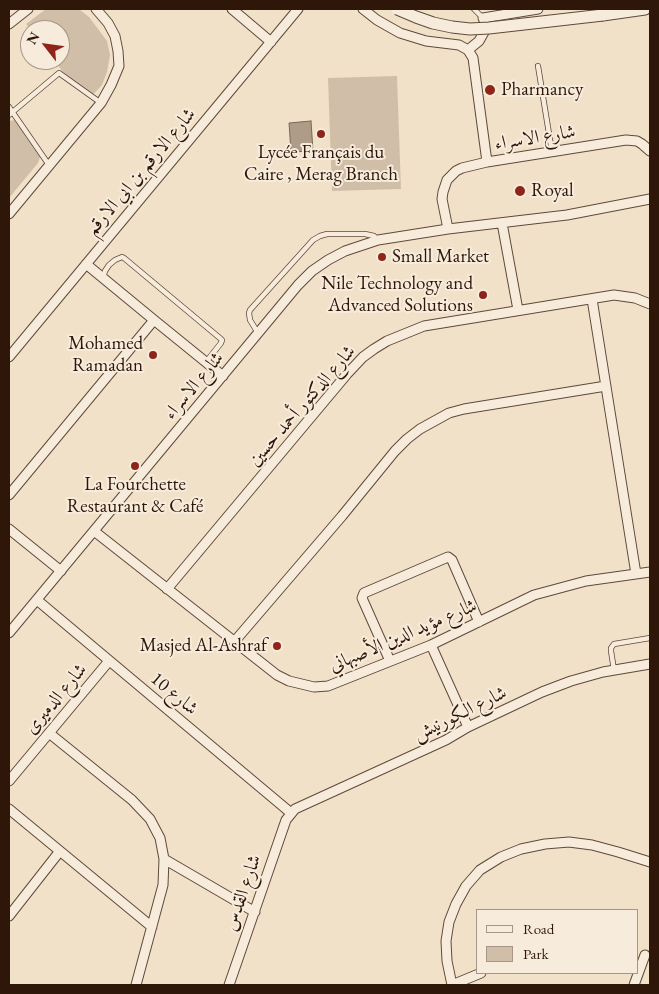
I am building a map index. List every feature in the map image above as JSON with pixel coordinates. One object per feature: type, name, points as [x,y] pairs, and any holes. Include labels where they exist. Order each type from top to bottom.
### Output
[{"type":"street","points":[[9,24],[28,9]]},
{"type":"street","points":[[9,214],[101,103],[111,85],[119,66],[118,51],[115,36],[108,23],[96,9]]},
{"type":"street","points":[[232,9],[271,42]]},
{"type":"street","name":"شارع الارقم بن ابي الارقم","points":[[9,357],[298,9]]},
{"type":"street","points":[[363,9],[377,20],[400,33],[426,41],[459,45],[468,50],[473,58],[487,162]]},
{"type":"street","points":[[397,9],[416,18],[433,23],[470,29],[645,9]]},
{"type":"street","points":[[468,50],[482,37],[485,17],[538,9]]},
{"type":"street","name":"شارع الاسراء","points":[[448,229],[442,199],[444,186],[447,180],[462,168],[487,162],[626,140],[642,144],[650,151]]},
{"type":"street","name":"شارع الاسراء","points":[[9,634],[298,285],[312,271],[328,260],[345,251],[378,240],[448,229],[567,216],[650,199]]},
{"type":"street","points":[[502,223],[518,310]]},
{"type":"street","points":[[86,264],[223,376]]},
{"type":"street","name":"شارع الدكتور أحمد حسين","points":[[167,589],[347,374],[374,349],[387,341],[424,326],[614,295],[635,298],[650,304]]},
{"type":"street","points":[[592,299],[636,574]]},
{"type":"street","points":[[9,495],[154,320]]},
{"type":"street","points":[[234,642],[395,451],[420,429],[449,413],[464,409],[606,386]]},
{"type":"street","points":[[9,530],[60,571]]},
{"type":"street","name":"شارع مؤيد الدين الأصبهاني","points":[[94,531],[277,675],[289,681],[314,686],[328,686],[431,645],[534,595],[586,581],[650,572]]},
{"type":"street","points":[[390,661],[362,598],[364,593],[448,557],[452,560],[479,622]]},
{"type":"street","name":"شارع 10","points":[[37,600],[291,813]]},
{"type":"street","points":[[431,645],[468,727]]},
{"type":"street","name":"شارع الدميرى","points":[[9,782],[109,661]]},
{"type":"street","name":"شارع الكورنيش","points":[[291,813],[302,806],[446,740],[468,727],[550,689],[603,672],[650,664]]},
{"type":"street","points":[[49,733],[132,800],[150,819],[160,838],[164,859],[163,885],[136,985]]},
{"type":"street","points":[[9,809],[152,927]]},
{"type":"street","name":"شارع القدس","points":[[228,985],[284,825],[291,813]]},
{"type":"street","points":[[479,974],[452,985],[447,961],[446,942],[449,922],[456,904],[466,886],[480,870],[502,856],[521,849],[569,842],[592,845],[650,862]]},
{"type":"street","points":[[9,916],[60,851]]},
{"type":"street","points":[[164,859],[255,912]]},
{"type":"street","points":[[639,970],[644,955]]},
{"type":"lane","points":[[474,9],[485,17]]},
{"type":"lane","points":[[538,66],[552,152]]},
{"type":"lane","points":[[11,113],[59,73],[101,103]]},
{"type":"lane","points":[[9,106],[11,113],[50,165]]},
{"type":"lane","points":[[258,334],[250,320],[250,310],[313,240],[328,234],[366,234],[374,236],[378,240]]},
{"type":"lane","points":[[103,278],[109,265],[115,260],[124,258],[221,338],[221,343],[206,362]]},
{"type":"lane","points":[[614,670],[611,648],[614,644],[650,638]]},
{"type":"green space","points":[[46,9],[79,9],[89,17],[107,41],[110,55],[102,85],[91,97],[62,70],[70,70],[70,20],[31,20]]},
{"type":"green space","points":[[397,76],[401,189],[332,191],[328,78]]},
{"type":"green space","points":[[15,120],[41,154],[38,163],[9,198],[9,121]]},
{"type":"shaded area","points":[[311,121],[313,151],[291,152],[289,123]]},
{"type":"place","name":"Pharmancy","points":[[490,90]]},
{"type":"place","name":"Lycée Français du Caire , Merag Branch","points":[[321,134]]},
{"type":"place","name":"Royal","points":[[520,191]]},
{"type":"place","name":"Small Market","points":[[382,257]]},
{"type":"place","name":"Nile Technology and Advanced Solutions","points":[[483,295]]},
{"type":"place","name":"Mohamed Ramadan","points":[[153,355]]},
{"type":"place","name":"La Fourchette Restaurant & Café","points":[[135,466]]},
{"type":"place","name":"Masjed Al-Ashraf","points":[[277,646]]}]
